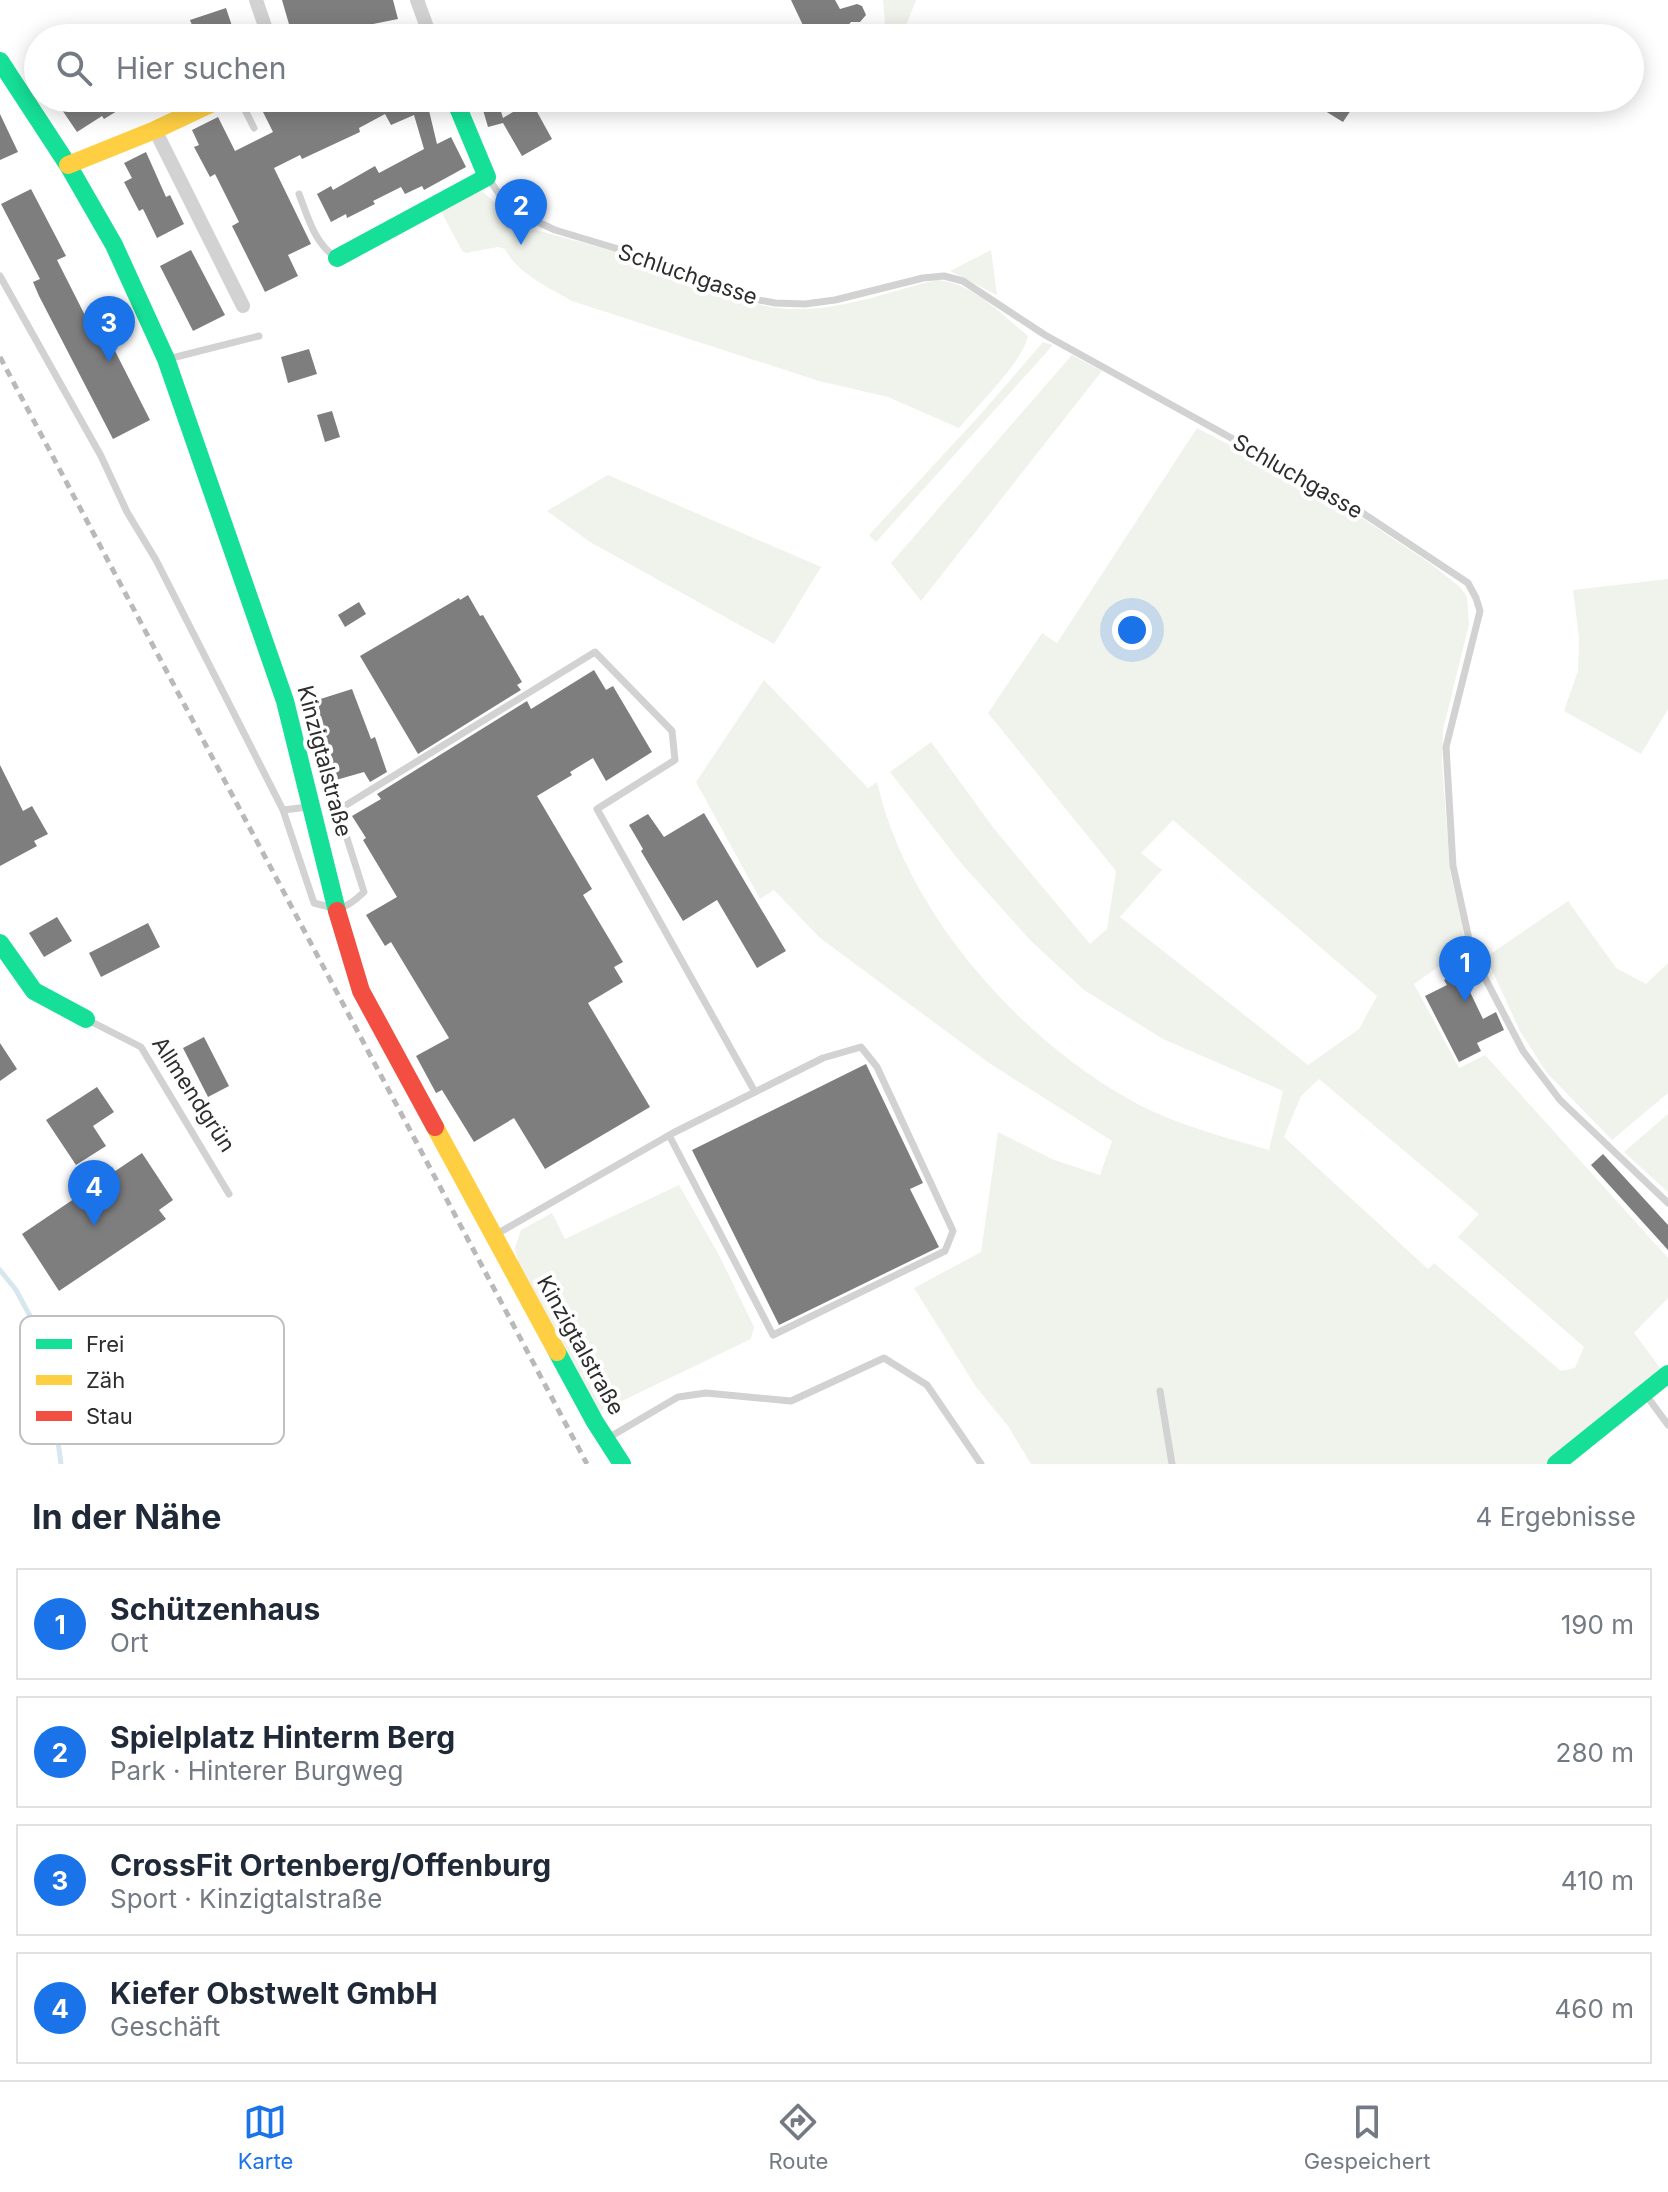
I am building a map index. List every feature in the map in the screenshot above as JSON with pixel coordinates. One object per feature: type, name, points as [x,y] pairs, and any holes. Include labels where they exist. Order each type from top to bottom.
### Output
[{"type":"main road","name":"Kinzigtalstraße","points":[[0,61],[24,98]]},
{"type":"main road","name":"Kinzigtalstraße","points":[[33,112],[114,245],[166,359],[285,701],[361,991],[493,1236],[622,1464]]},
{"type":"main road","points":[[68,165],[193,112]]},
{"type":"main road","points":[[337,258],[487,177],[460,112]]},
{"type":"main road","name":"Allmendgrün","points":[[0,943],[34,991],[86,1019]]},
{"type":"main road","points":[[1556,1464],[1668,1374]]},
{"type":"street","points":[[256,0],[264,24]]},
{"type":"street","points":[[417,0],[426,24]]},
{"type":"street","points":[[155,130],[243,306]]},
{"type":"lane","points":[[246,112],[254,128]]},
{"type":"lane","name":"Schluchgasse","points":[[487,177],[502,198],[523,215],[555,230],[645,257],[743,297],[805,304],[835,300],[923,278],[944,276],[963,281],[1045,335],[1340,498],[1468,583],[1480,611],[1446,747],[1453,866],[1472,953],[1523,1051],[1560,1100],[1668,1203]]},
{"type":"lane","points":[[299,194],[316,236],[326,250],[337,258]]},
{"type":"lane","points":[[0,276],[101,456],[127,512],[156,560],[283,810],[314,903],[338,910],[350,906],[364,892],[338,810],[595,652],[672,731],[675,760],[597,809],[755,1092]]},
{"type":"lane","points":[[166,359],[259,336]]},
{"type":"lane","points":[[283,810],[313,806]]},
{"type":"lane","name":"Allmendgrün","points":[[86,1019],[141,1047],[229,1194]]},
{"type":"lane","points":[[493,1236],[669,1135],[823,1058],[861,1047],[877,1067],[953,1231],[945,1251],[773,1335],[669,1135]]},
{"type":"lane","points":[[606,1439],[678,1397],[706,1393],[791,1401],[884,1358],[927,1385],[981,1464]]},
{"type":"lane","points":[[1160,1391],[1172,1464]]},
{"type":"lane","points":[[1645,1393],[1668,1425]]},
{"type":"shaded area","points":[[883,0],[916,0],[907,24],[885,22]]},
{"type":"shaded area","points":[[478,188],[519,223],[532,229],[635,258],[744,301],[784,308],[821,308],[936,280],[962,286],[974,293],[1028,336],[1009,370],[959,428],[888,397],[819,381],[572,301],[525,273],[505,249],[498,247],[466,253],[462,251],[440,209]]},
{"type":"shaded area","points":[[991,250],[997,295],[950,271]]},
{"type":"shaded area","points":[[1043,342],[1053,345],[876,542],[869,535]]},
{"type":"shaded area","points":[[1072,355],[1102,371],[921,601],[891,563]]},
{"type":"shaded area","points":[[1197,428],[1362,518],[1431,564],[1460,587],[1467,597],[1469,624],[1443,730],[1442,762],[1450,872],[1464,939],[1458,953],[1414,984],[1459,1068],[1485,1055],[1668,1258],[1668,1298],[1634,1333],[1661,1369],[1548,1464],[1031,1464],[1008,1426],[976,1387],[914,1288],[981,1252],[998,1132],[1054,1160],[1100,1175],[1112,1141],[989,1063],[820,938],[774,890],[760,899],[696,782],[764,680],[868,788],[877,782],[892,830],[913,877],[940,923],[1009,1006],[1048,1043],[1090,1074],[1148,1109],[1217,1135],[1269,1150],[1283,1091],[1163,1039],[1084,990],[1031,941],[961,863],[890,772],[931,742],[995,830],[1090,944],[1107,929],[1116,871],[988,713],[1042,633],[1057,643]],"holes":[[[1173,820],[1377,996],[1359,1029],[1308,1065],[1120,917],[1162,870],[1141,853]],[[1319,1079],[1479,1214],[1458,1237],[1584,1347],[1575,1368],[1561,1371],[1434,1263],[1428,1269],[1284,1137],[1301,1096]]]},
{"type":"shaded area","points":[[608,475],[821,567],[774,644],[590,542],[547,511]]},
{"type":"shaded area","points":[[1668,579],[1668,709],[1641,754],[1564,711],[1578,671],[1579,637],[1573,590]]},
{"type":"shaded area","points":[[1568,901],[1616,968],[1646,984],[1668,963],[1668,1093],[1612,1140],[1547,1073],[1520,1031],[1486,957]]},
{"type":"shaded area","points":[[1668,1114],[1668,1192],[1624,1152]]},
{"type":"shaded area","points":[[679,1185],[719,1255],[754,1327],[751,1339],[599,1412],[518,1262],[515,1248],[521,1230],[552,1213],[565,1239]]},
{"type":"building","points":[[282,0],[393,0],[398,19],[373,24],[289,24]]},
{"type":"building","points":[[791,0],[835,0],[840,9],[857,4],[862,6],[866,15],[860,22],[849,24],[802,24]]},
{"type":"building","points":[[226,8],[231,24],[192,24],[190,20]]},
{"type":"building","points":[[63,112],[115,112],[104,119],[102,116],[77,132]]},
{"type":"building","points":[[263,112],[429,112],[437,144],[451,137],[466,167],[424,190],[422,186],[405,194],[401,187],[347,218],[346,214],[331,222],[317,194],[331,186],[333,190],[375,166],[379,173],[424,149],[414,115],[391,125],[385,114],[359,128],[360,132],[302,159],[300,155],[274,168],[311,244],[288,255],[298,276],[265,292],[232,226],[239,222],[215,174],[210,177],[194,147],[199,145],[192,130],[218,117],[235,151],[273,132]]},
{"type":"building","points":[[484,112],[501,112],[503,118],[513,112],[537,112],[552,139],[522,156],[503,123],[488,127]]},
{"type":"building","points":[[1327,112],[1350,112],[1343,122]]},
{"type":"building","points":[[0,114],[18,152],[0,160]]},
{"type":"building","points":[[146,152],[166,197],[170,195],[184,224],[157,238],[143,209],[139,211],[124,182],[132,178],[124,163]]},
{"type":"building","points":[[31,189],[66,256],[57,260],[103,351],[113,347],[150,420],[113,439],[39,296],[33,282],[40,279],[1,204]]},
{"type":"building","points":[[191,250],[225,315],[193,331],[160,266]]},
{"type":"building","points":[[309,349],[317,374],[288,383],[281,357]]},
{"type":"building","points":[[332,411],[340,437],[325,442],[317,415]]},
{"type":"building","points":[[468,595],[522,682],[517,685],[521,690],[418,754],[360,656]]},
{"type":"building","points":[[359,602],[366,614],[345,627],[338,615]]},
{"type":"building","points":[[594,670],[606,690],[613,686],[652,752],[606,781],[593,758],[537,796],[592,889],[583,895],[623,962],[614,967],[623,982],[588,1003],[650,1107],[545,1169],[514,1118],[474,1142],[442,1090],[436,1093],[416,1056],[449,1038],[391,942],[385,946],[366,915],[397,897],[352,816],[381,799],[377,794],[527,701],[531,709]]},
{"type":"building","points":[[352,689],[371,739],[375,737],[387,772],[370,782],[364,772],[336,780],[311,702]]},
{"type":"building","points":[[0,765],[23,811],[32,806],[48,834],[34,841],[37,846],[0,866]]},
{"type":"building","points":[[704,813],[786,951],[757,968],[717,900],[683,921],[629,825],[648,814],[664,837]]},
{"type":"building","points":[[57,917],[72,941],[44,957],[29,933]]},
{"type":"building","points":[[148,923],[160,947],[101,977],[89,953]]},
{"type":"building","points":[[1460,971],[1483,1019],[1496,1012],[1504,1030],[1477,1043],[1481,1051],[1459,1062],[1425,996],[1447,985],[1444,980]]},
{"type":"building","points":[[204,1037],[229,1086],[208,1097],[183,1048]]},
{"type":"building","points":[[0,1043],[17,1069],[0,1081]]},
{"type":"building","points":[[866,1064],[923,1183],[910,1189],[939,1247],[779,1325],[692,1150]]},
{"type":"building","points":[[97,1087],[114,1112],[93,1126],[106,1146],[76,1165],[46,1120]]},
{"type":"building","points":[[142,1153],[173,1200],[159,1210],[166,1219],[59,1291],[22,1234]]},
{"type":"building","points":[[1603,1154],[1668,1225],[1668,1250],[1591,1165]]},
{"type":"waterway","points":[[0,1270],[16,1290],[30,1316]]},
{"type":"waterway","points":[[58,1444],[61,1464]]},
{"type":"railway","points":[[0,357],[587,1464]]},
{"type":"traffic: fast","points":[[0,61],[24,98]]},
{"type":"traffic: fast","points":[[33,112],[114,245],[166,359],[285,701],[337,911]]},
{"type":"traffic: fast","points":[[337,258],[487,177],[460,112]]},
{"type":"traffic: fast","points":[[0,943],[34,991],[86,1019]]},
{"type":"traffic: fast","points":[[557,1352],[622,1464]]},
{"type":"traffic: fast","points":[[1556,1464],[1668,1374]]},
{"type":"traffic: slow","points":[[68,165],[193,112]]},
{"type":"traffic: slow","points":[[435,1127],[557,1352]]},
{"type":"traffic: jam","points":[[337,911],[361,991],[435,1127]]},
{"type":"place","name":"Spielplatz Hinterm Berg","points":[[521,245]]},
{"type":"place","name":"CrossFit Ortenberg/Offenburg","points":[[109,362]]},
{"type":"place","name":"Schützenhaus","points":[[1465,1002]]},
{"type":"place","name":"Kiefer Obstwelt GmbH","points":[[94,1226]]}]
